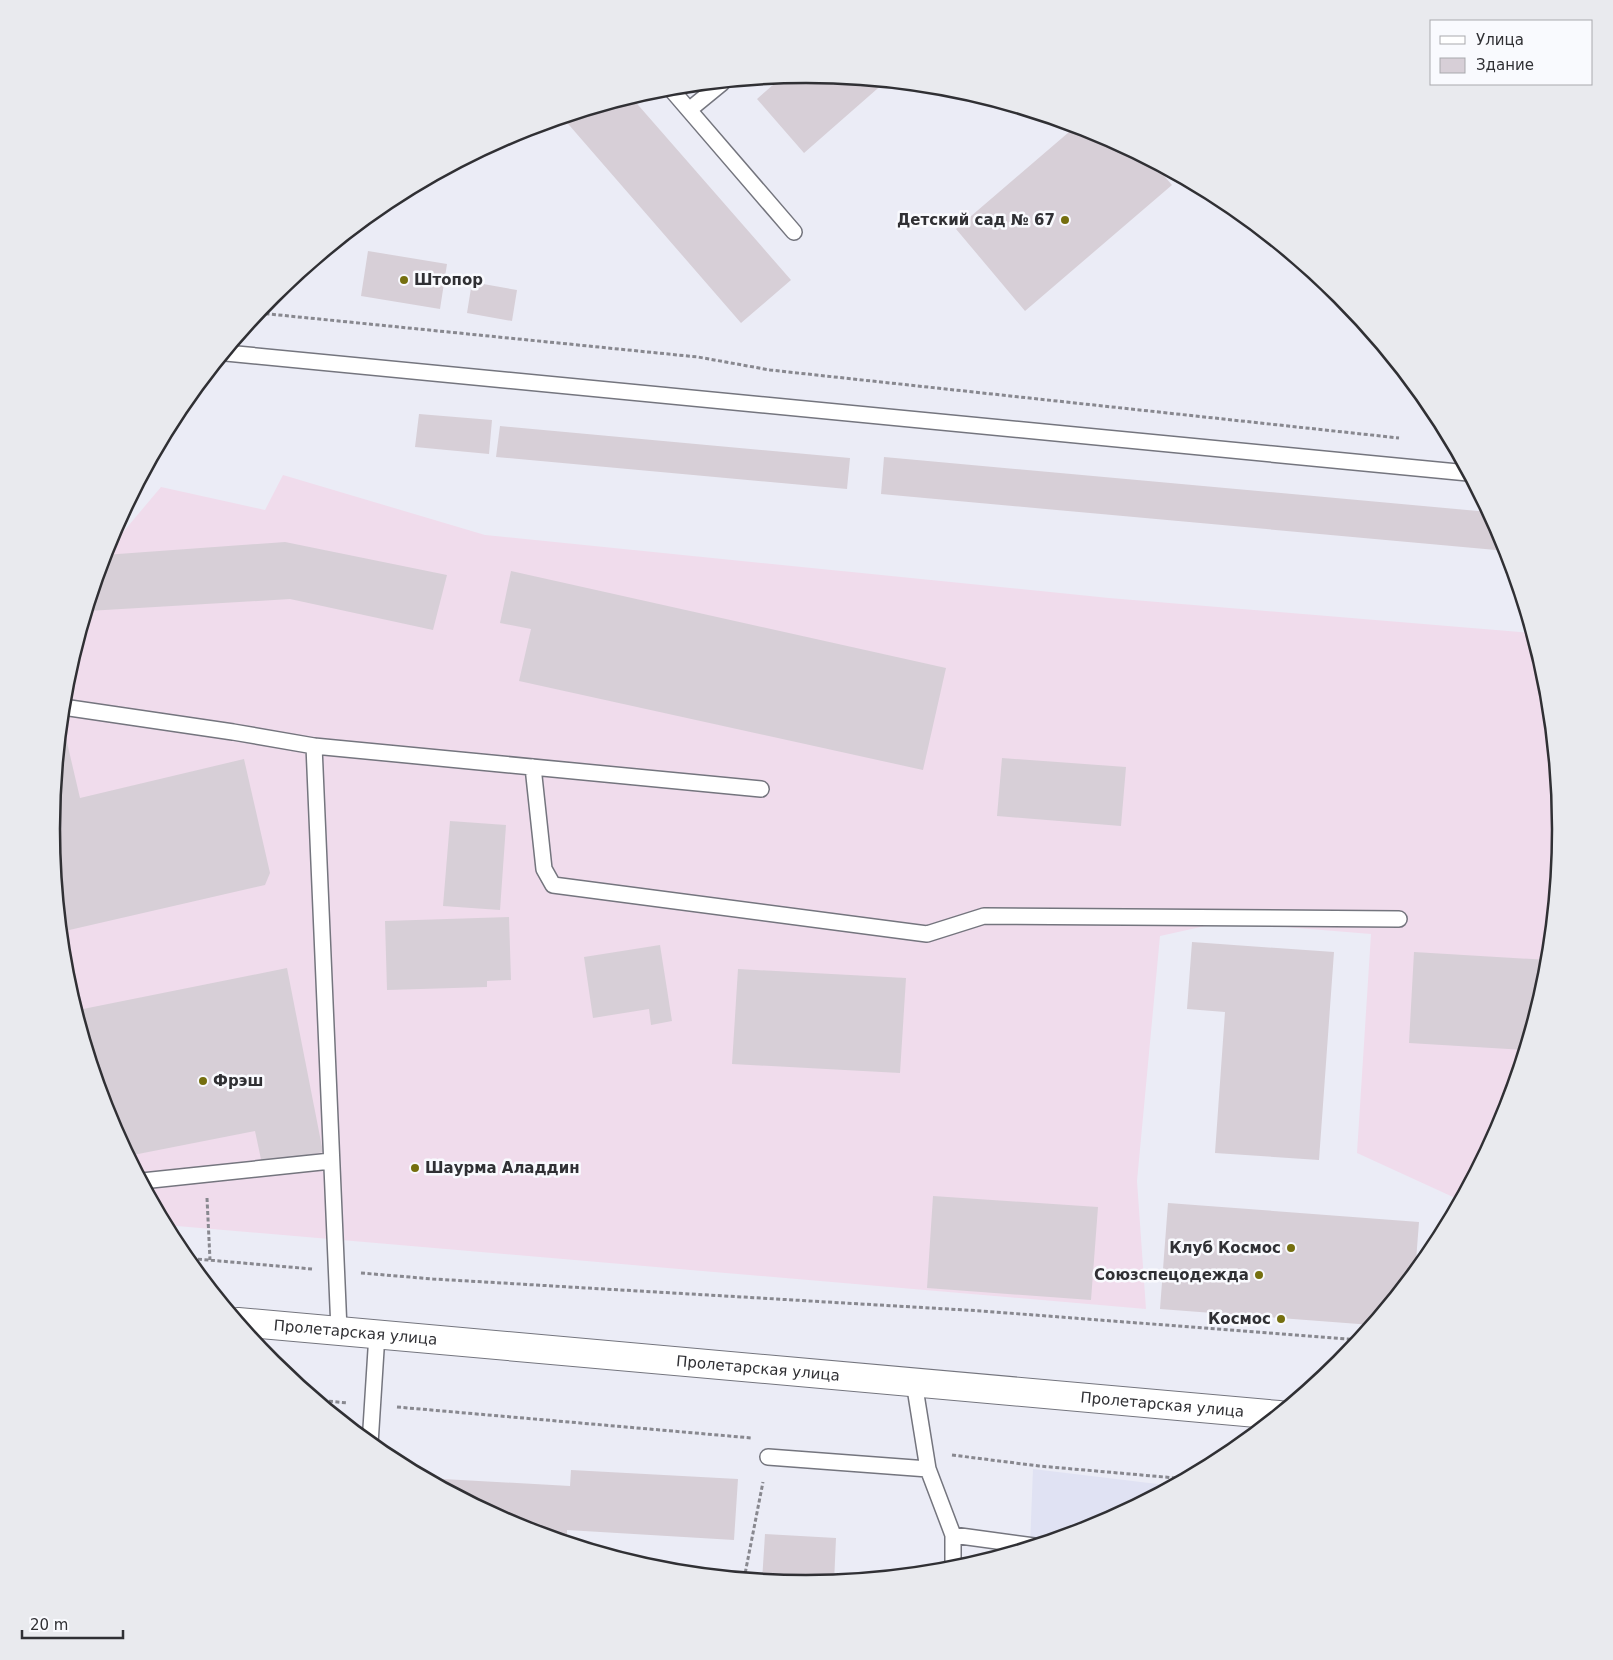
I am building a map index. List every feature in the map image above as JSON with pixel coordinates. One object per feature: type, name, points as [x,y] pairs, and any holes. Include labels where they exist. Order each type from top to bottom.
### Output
[{"type":"street","name":"Пролетарская улица","points":[[246,1323],[1272,1413]]},
{"type":"lane","points":[[689,110],[714,89]]},
{"type":"lane","points":[[676,95],[794,232]]},
{"type":"lane","points":[[232,354],[1462,473]]},
{"type":"lane","points":[[70,708],[314,746],[762,790]]},
{"type":"lane","points":[[314,746],[338,1330]]},
{"type":"lane","points":[[533,767],[544,868],[553,885],[927,934],[984,916],[1399,919]]},
{"type":"lane","points":[[148,1180],[331,1161]]},
{"type":"lane","points":[[371,1436],[377,1334]]},
{"type":"lane","points":[[914,1382],[928,1469],[953,1535],[953,1562]]},
{"type":"lane","points":[[768,1457],[928,1469]]},
{"type":"lane","points":[[953,1535],[1022,1544]]},
{"type":"path","points":[[268,314],[698,357],[770,370],[1403,439]]},
{"type":"path","points":[[206,1174],[210,1260]]},
{"type":"path","points":[[196,1259],[452,1280],[982,1311],[1352,1339]]},
{"type":"path","points":[[326,1401],[771,1440],[745,1574]]},
{"type":"path","points":[[925,1452],[1039,1466],[1176,1478]]},
{"type":"shaded area","points":[[283,475],[485,535],[1109,598],[1527,633],[1539,684],[1547,733],[1551,781],[1553,830],[1547,927],[1539,976],[1528,1023],[1513,1070],[1496,1116],[1476,1160],[1453,1202],[1453,1197],[1357,1153],[1371,934],[1223,922],[1160,936],[1137,1181],[1146,1309],[174,1226],[137,1160],[117,1116],[85,1023],[74,976],[66,927],[60,830],[66,733],[74,684],[85,637],[117,544],[122,534],[161,487],[265,510]]},
{"type":"shaded area","points":[[1033,1469],[1164,1485],[1137,1500],[1092,1520],[1030,1542]]},
{"type":"building","points":[[806,83],[879,87],[804,153],[757,99],[774,84]]},
{"type":"building","points":[[637,104],[791,280],[741,323],[567,123]]},
{"type":"building","name":"Детский сад № 67","points":[[1069,132],[1137,160],[1163,174],[1172,185],[1025,311],[956,229]]},
{"type":"building","name":"Штопор","points":[[368,251],[447,264],[440,309],[361,296]]},
{"type":"building","points":[[472,282],[517,290],[512,321],[467,313]]},
{"type":"building","points":[[419,414],[492,420],[489,454],[415,447]]},
{"type":"building","points":[[500,426],[850,458],[847,489],[496,457]]},
{"type":"building","points":[[884,457],[1481,511],[1498,550],[881,494]]},
{"type":"building","points":[[285,542],[447,575],[433,630],[290,599],[93,611],[113,554]]},
{"type":"building","points":[[511,571],[946,668],[923,770],[519,681],[531,629],[500,623]]},
{"type":"building","points":[[66,737],[80,798],[244,759],[270,873],[265,885],[67,931],[60,830]]},
{"type":"building","points":[[1002,758],[1126,767],[1121,826],[997,816]]},
{"type":"building","points":[[450,821],[506,825],[500,910],[443,906]]},
{"type":"building","points":[[509,917],[511,980],[487,981],[487,987],[387,990],[385,921]]},
{"type":"building","points":[[1192,942],[1334,952],[1319,1160],[1215,1153],[1225,1012],[1187,1009]]},
{"type":"building","points":[[660,945],[672,1021],[651,1025],[649,1009],[593,1018],[584,957]]},
{"type":"building","points":[[1414,952],[1542,960],[1528,1023],[1519,1050],[1409,1043]]},
{"type":"building","points":[[71,955],[83,1009],[287,968],[323,1152],[262,1164],[255,1131],[135,1155],[117,1116],[100,1070],[85,1023]]},
{"type":"building","points":[[738,969],[906,978],[900,1073],[732,1064]]},
{"type":"building","points":[[933,1196],[1098,1207],[1091,1300],[927,1288]]},
{"type":"building","name":"Клуб Космос","points":[[1168,1203],[1419,1222],[1416,1260],[1366,1325],[1160,1309]]},
{"type":"building","points":[[571,1470],[738,1479],[734,1540],[567,1530],[567,1537],[521,1520],[476,1500],[438,1479],[570,1486]]},
{"type":"building","points":[[765,1534],[836,1538],[834,1575],[762,1575]]},
{"type":"place","name":"Детский сад № 67","points":[[1065,220]]},
{"type":"place","name":"Штопор","points":[[404,280]]},
{"type":"place","name":"Фрэш","points":[[203,1081]]},
{"type":"place","name":"Шаурма Аладдин","points":[[415,1168]]},
{"type":"place","name":"Клуб Космос","points":[[1291,1248]]},
{"type":"place","name":"Союзспецодежда","points":[[1259,1275]]},
{"type":"place","name":"Космос","points":[[1281,1319]]}]
